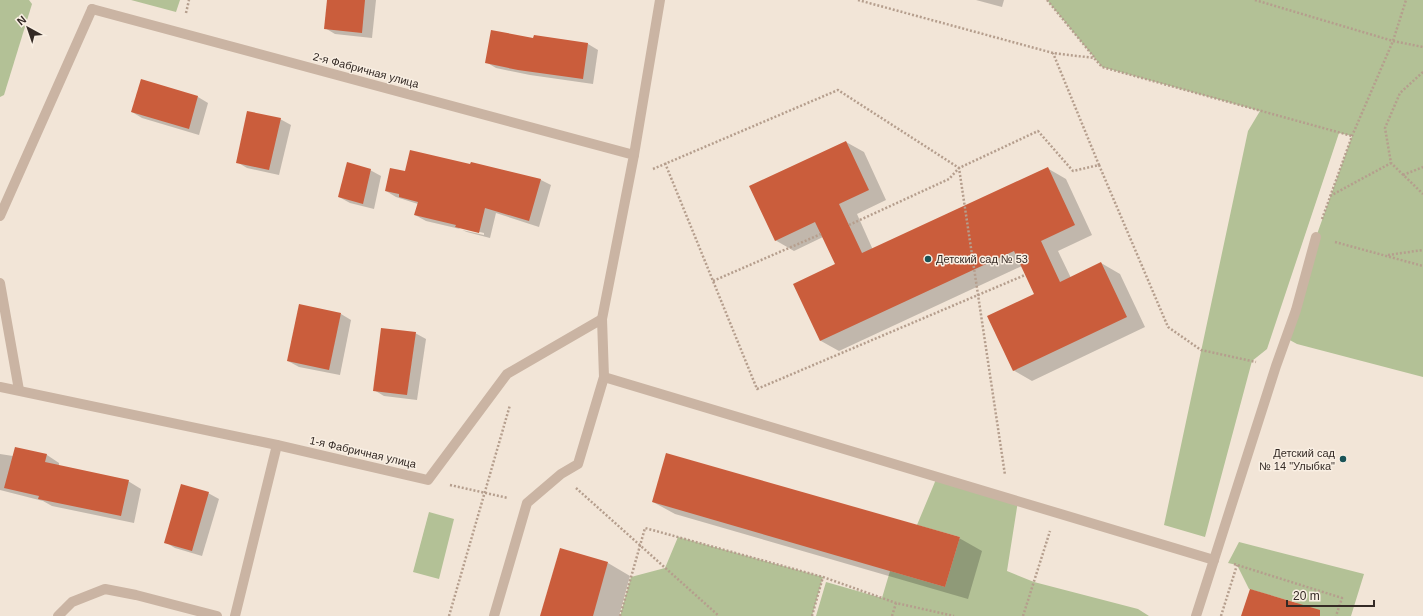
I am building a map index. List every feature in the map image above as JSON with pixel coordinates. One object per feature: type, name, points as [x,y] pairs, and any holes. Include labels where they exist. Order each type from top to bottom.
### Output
[{"type":"street","points":[[494,616],[527,503],[560,474],[578,464],[604,377],[602,319],[634,155],[660,0]]},
{"type":"street","name":"2-я Фабричная улица","points":[[0,216],[92,9],[634,155]]},
{"type":"street","points":[[1196,616],[1276,366],[1296,310],[1316,237]]},
{"type":"street","points":[[0,283],[19,390]]},
{"type":"street","name":"1-я Фабричная улица","points":[[0,387],[277,445],[428,480],[507,374],[602,319]]},
{"type":"street","points":[[604,377],[1214,559]]},
{"type":"street","points":[[235,616],[277,445]]},
{"type":"street","points":[[58,616],[72,602],[105,589],[136,595],[218,616]]},
{"type":"path","points":[[858,0],[1053,53],[1094,58]]},
{"type":"path","points":[[1047,0],[1102,67],[1352,136]]},
{"type":"path","points":[[1254,0],[1393,41],[1423,47]]},
{"type":"path","points":[[1406,0],[1393,41],[1352,136],[1316,237],[1423,266]]},
{"type":"path","points":[[1053,53],[1098,165],[1168,327],[1201,350],[1276,366]]},
{"type":"path","points":[[1423,72],[1400,93],[1385,128],[1391,163],[1423,194]]},
{"type":"path","points":[[628,186],[652,169],[665,163],[838,90],[959,168],[1005,478]]},
{"type":"path","points":[[849,225],[950,179],[959,168],[1038,131],[1073,171],[1098,165]]},
{"type":"path","points":[[665,163],[757,388],[1025,275]]},
{"type":"path","points":[[1330,196],[1391,163]]},
{"type":"path","points":[[1403,175],[1423,166]]},
{"type":"path","points":[[713,281],[821,234]]},
{"type":"path","points":[[1386,256],[1423,250]]},
{"type":"path","points":[[449,616],[511,403]]},
{"type":"path","points":[[560,474],[719,616]]},
{"type":"path","points":[[428,480],[527,503]]},
{"type":"path","points":[[1023,616],[1056,513]]},
{"type":"path","points":[[620,616],[640,544],[646,528],[823,577],[896,602],[954,616]]},
{"type":"path","points":[[1214,559],[1342,598],[1336,616]]},
{"type":"path","points":[[1221,616],[1237,565]]},
{"type":"path","points":[[812,616],[823,577]]},
{"type":"path","points":[[892,616],[896,602]]},
{"type":"green space","points":[[0,0],[29,0],[32,4],[4,95],[0,97]]},
{"type":"green space","points":[[131,0],[180,0],[176,12]]},
{"type":"green space","points":[[1047,0],[1423,0],[1423,377],[1297,344],[1286,338],[1316,237],[1352,136],[1339,133],[1267,349],[1252,361],[1205,537],[1164,525],[1248,131],[1260,111],[1102,67]]},
{"type":"green space","points":[[937,477],[1018,501],[1007,571],[1034,582],[1138,609],[1149,616],[816,616],[826,582],[882,598],[890,571],[945,587],[960,537],[917,525]]},
{"type":"green space","points":[[429,512],[454,519],[439,579],[413,572]]},
{"type":"green space","points":[[678,537],[823,577],[812,616],[620,616],[631,577],[665,568]]},
{"type":"green space","points":[[1239,542],[1364,574],[1351,616],[1294,616],[1297,603],[1249,589],[1237,565],[1228,563]]},
{"type":"building","points":[[327,0],[365,0],[362,33],[324,29]]},
{"type":"building","points":[[491,30],[533,38],[534,35],[588,43],[583,79],[518,70],[485,63]]},
{"type":"building","points":[[141,79],[198,96],[189,129],[131,112]]},
{"type":"building","points":[[247,111],[281,118],[269,170],[236,163]]},
{"type":"building","points":[[846,141],[869,190],[839,204],[862,253],[1048,167],[1075,225],[1041,241],[1060,282],[1101,262],[1127,317],[1013,371],[987,316],[1034,294],[1014,251],[820,341],[793,284],[835,264],[815,222],[775,241],[749,186]]},
{"type":"building","points":[[410,150],[470,164],[471,162],[541,179],[529,221],[485,208],[479,233],[455,227],[456,225],[414,215],[418,202],[399,197],[399,194],[385,191],[390,168],[405,171]]},
{"type":"building","points":[[347,162],[371,169],[363,204],[338,197]]},
{"type":"building","points":[[299,304],[341,313],[329,370],[287,361]]},
{"type":"building","points":[[381,328],[416,332],[407,395],[373,391]]},
{"type":"building","points":[[15,447],[47,454],[45,462],[129,480],[121,516],[38,499],[39,496],[4,488]]},
{"type":"building","points":[[666,453],[960,537],[945,587],[652,502]]},
{"type":"building","points":[[181,484],[209,492],[192,551],[164,543]]},
{"type":"building","points":[[560,548],[608,562],[593,616],[540,616]]},
{"type":"building","points":[[1250,589],[1320,610],[1320,616],[1241,616]]},
{"type":"place","name":"Детский сад № 53","points":[[928,259]]},
{"type":"place","name":"Детский сад № 14 \"Улыбка\"","points":[[1343,459]]}]
